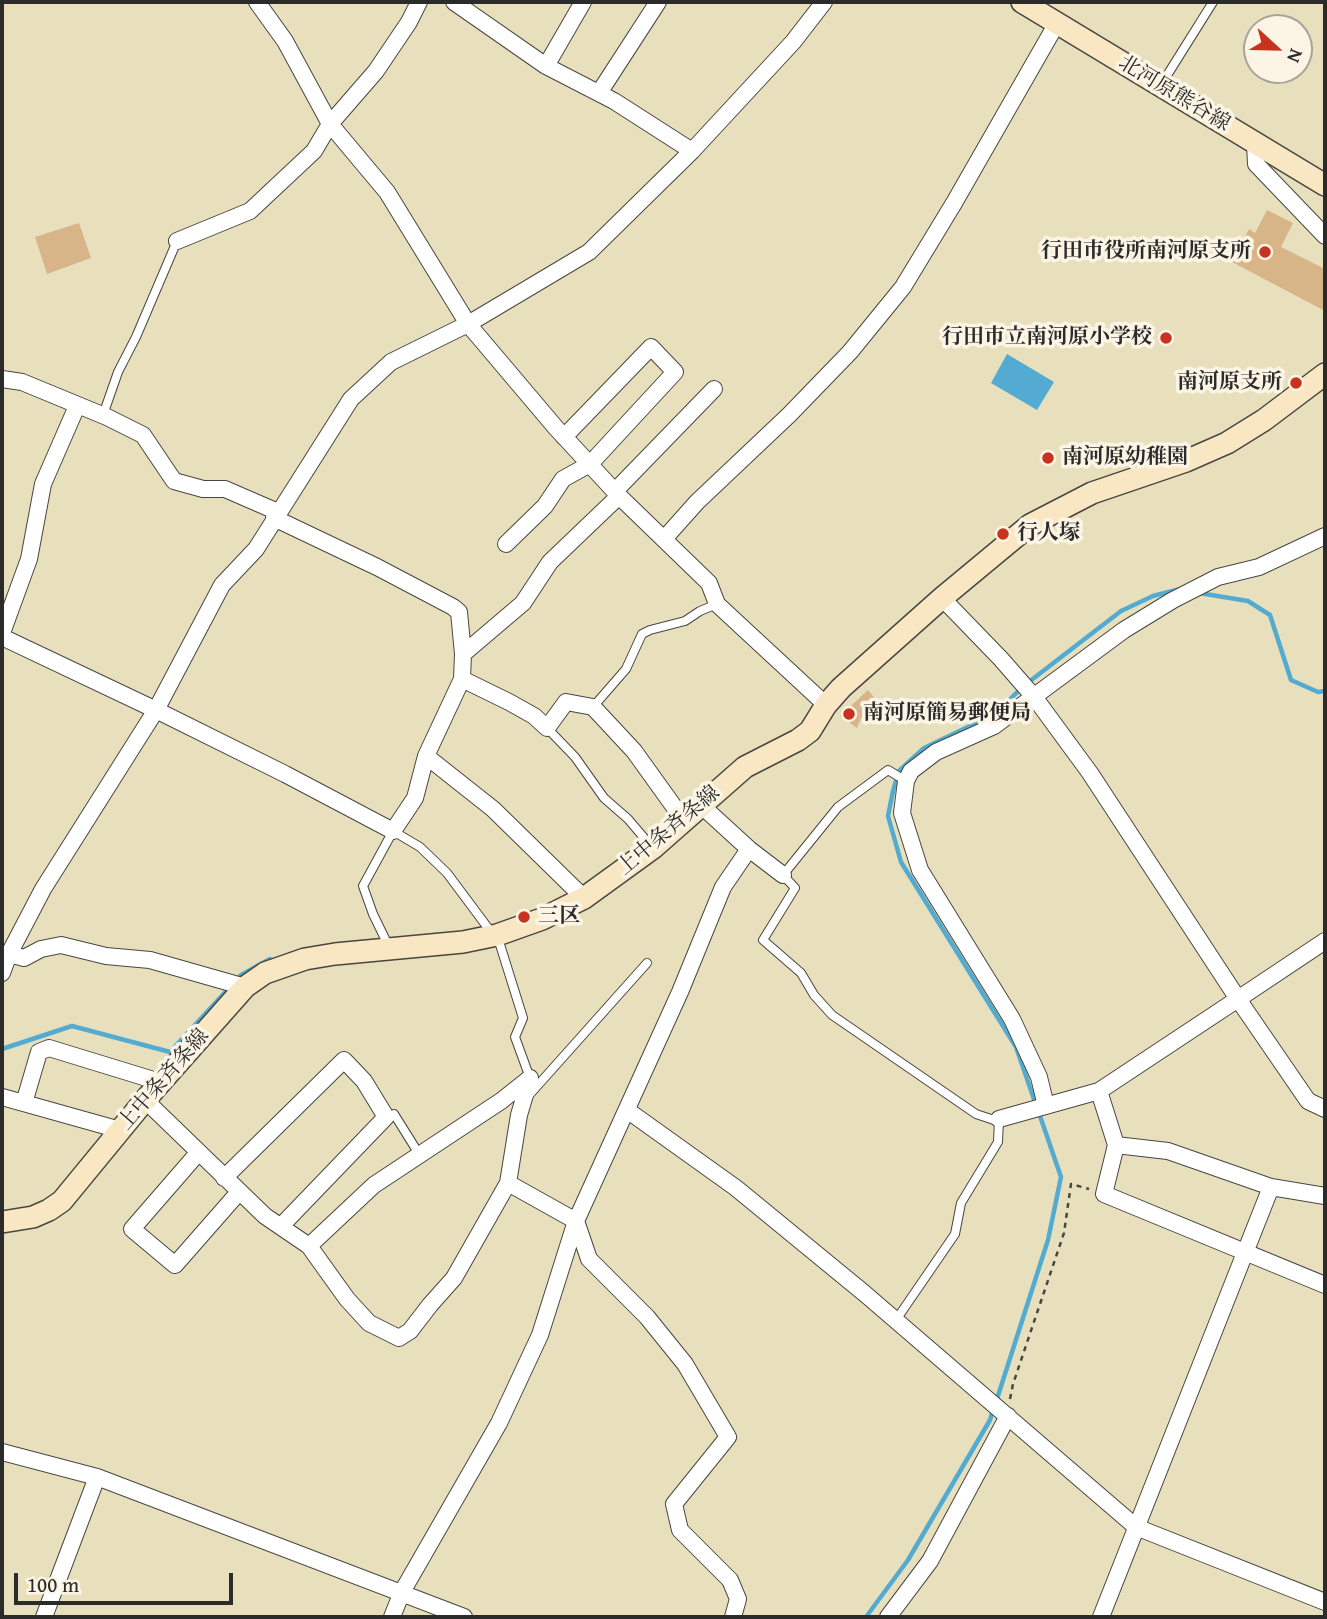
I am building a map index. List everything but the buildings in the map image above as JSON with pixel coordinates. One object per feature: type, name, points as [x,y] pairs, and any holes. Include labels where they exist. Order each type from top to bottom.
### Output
[{"type":"main road","name":"北河原熊谷線","points":[[1023,2],[1325,185]]},
{"type":"main road","name":"上中条斉条線","points":[[2,1222],[33,1217],[62,1201],[145,1100],[245,987],[265,973],[305,959],[389,947],[463,943],[498,935],[542,919],[584,898],[653,848],[746,767],[810,731],[826,705],[841,688],[942,598],[1030,525],[1092,493],[1186,461],[1227,443],[1264,420],[1325,374]]},
{"type":"street","points":[[257,2],[285,41],[330,124],[387,192],[468,324],[590,464],[709,583],[718,604],[826,705]]},
{"type":"street","points":[[177,241],[250,211],[314,151],[330,124],[376,71],[419,2]]},
{"type":"street","points":[[454,2],[546,66],[599,93],[692,151]]},
{"type":"street","points":[[546,66],[583,2]]},
{"type":"street","points":[[599,93],[658,2]]},
{"type":"street","points":[[2,973],[43,888],[156,710],[222,585],[256,549],[351,399],[391,362],[468,324],[589,252],[692,151],[793,42],[824,2]]},
{"type":"street","points":[[664,539],[706,492],[789,415],[850,352],[903,287],[1058,23]]},
{"type":"street","points":[[1255,143],[1256,164],[1325,236]]},
{"type":"street","points":[[506,544],[545,506],[563,479],[590,464],[675,372],[651,347],[565,437]]},
{"type":"street","points":[[2,379],[22,382],[102,415],[143,435],[174,481],[202,489],[225,489],[459,612],[463,654],[461,679],[426,756],[415,798],[393,831],[285,774],[2,635],[29,559],[43,484],[77,406]]},
{"type":"street","points":[[463,654],[523,603],[551,562],[714,389]]},
{"type":"street","points":[[1046,1106],[1039,1077],[1012,1019],[919,870],[902,813],[906,781],[911,771],[936,752],[995,726],[1125,630],[1173,600],[1218,577],[1259,567],[1325,537]]},
{"type":"street","points":[[942,598],[1035,698],[1090,773],[1308,1101],[1325,1110]]},
{"type":"street","points":[[461,679],[517,707],[547,727],[566,702],[593,707],[634,751],[685,822]]},
{"type":"street","points":[[426,756],[493,809],[584,898]]},
{"type":"street","points":[[702,806],[783,875]]},
{"type":"street","points":[[392,1617],[402,1592],[499,1423],[540,1335],[576,1221],[680,992],[723,887],[750,849]]},
{"type":"street","points":[[999,1119],[1099,1091],[1325,941]]},
{"type":"street","points":[[9,954],[24,958],[41,949],[61,945],[106,956],[150,960],[245,987]]},
{"type":"street","points":[[24,1103],[39,1052],[49,1048],[160,1083]]},
{"type":"street","points":[[224,1178],[344,1060],[364,1081],[386,1116],[281,1227]]},
{"type":"street","points":[[145,1100],[265,1216],[309,1245],[347,1299],[369,1323],[399,1338],[411,1331],[454,1278],[508,1182],[530,1077]]},
{"type":"street","points":[[309,1245],[374,1185],[501,1101],[530,1077]]},
{"type":"street","points":[[1099,1091],[1116,1145],[1104,1194],[1325,1285]]},
{"type":"street","points":[[2,1097],[120,1130]]},
{"type":"street","points":[[627,1110],[736,1188],[896,1320],[1136,1527],[1325,1602]]},
{"type":"street","points":[[1116,1145],[1168,1151],[1271,1187],[1325,1196]]},
{"type":"street","points":[[198,1153],[132,1229],[175,1265],[239,1192]]},
{"type":"street","points":[[508,1182],[576,1221],[589,1259],[647,1318],[685,1364],[727,1437],[674,1504],[680,1530],[730,1580],[738,1599],[733,1617]]},
{"type":"street","points":[[1101,1617],[1271,1187]]},
{"type":"street","points":[[888,1617],[930,1561],[1008,1416]]},
{"type":"street","points":[[2,1452],[97,1477],[464,1617]]},
{"type":"street","points":[[44,1617],[97,1477]]},
{"type":"lane","points":[[1160,86],[1213,2]]},
{"type":"lane","points":[[102,415],[118,372],[177,241]]},
{"type":"lane","points":[[593,707],[626,669],[642,634],[650,629],[685,621],[718,604]]},
{"type":"lane","points":[[547,727],[575,757],[604,798],[628,819],[653,848]]},
{"type":"lane","points":[[896,1320],[955,1234],[961,1203],[998,1142],[999,1119],[975,1114],[832,1015],[814,995],[801,973],[764,940],[795,888],[783,875],[838,807],[888,770],[906,781]]},
{"type":"lane","points":[[389,947],[363,886],[393,831],[419,847],[447,873],[488,928],[498,935],[523,1018],[515,1037],[530,1077]]},
{"type":"lane","points":[[524,1100],[647,963]]},
{"type":"lane","points":[[386,1116],[394,1114],[419,1154]]},
{"type":"path","points":[[1008,1416],[1013,1384],[1064,1233],[1071,1184],[1104,1194]]},
{"type":"water","points":[[1007,354],[1054,382],[1037,410],[991,383]]},
{"type":"waterway","points":[[1036,1105],[1016,1047],[901,862],[888,816],[893,791],[899,771],[924,748],[997,713],[1021,688],[1121,611],[1153,596],[1184,588]]},
{"type":"waterway","points":[[1199,593],[1248,601],[1270,615],[1291,680],[1318,692],[1325,691]]},
{"type":"waterway","points":[[236,981],[241,975],[270,959]]},
{"type":"waterway","points":[[2,1049],[72,1026],[170,1052],[230,987]]},
{"type":"waterway","points":[[996,1402],[1048,1240],[1061,1177],[1039,1113]]},
{"type":"waterway","points":[[866,1617],[908,1560],[990,1420],[993,1410]]},
{"type":"place","name":"行田市役所南河原支所","points":[[1265,252]]},
{"type":"place","name":"行田市立南河原小学校","points":[[1166,338]]},
{"type":"place","name":"南河原支所","points":[[1296,383]]},
{"type":"place","name":"南河原幼稚園","points":[[1048,458]]},
{"type":"place","name":"行人塚","points":[[1003,534]]},
{"type":"place","name":"南河原簡易郵便局","points":[[849,714]]},
{"type":"place","name":"三区","points":[[524,917]]}]
